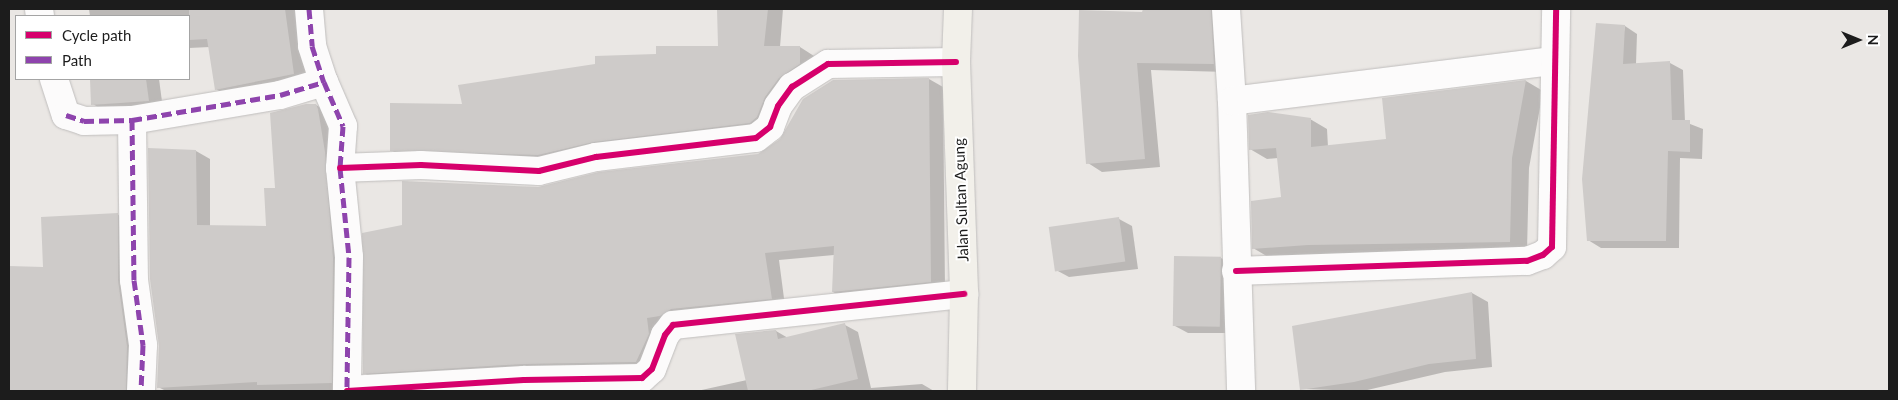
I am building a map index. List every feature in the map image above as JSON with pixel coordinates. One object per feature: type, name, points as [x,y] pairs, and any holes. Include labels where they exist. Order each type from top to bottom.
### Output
[{"type":"street","points":[[309,9],[312,46],[342,126],[340,168],[349,257],[347,391],[524,380],[642,378],[652,369],[665,335],[673,325],[964,294]]},
{"type":"street","name":"Jalan Sultan Agung","points":[[958,9],[956,62],[964,294],[962,391]]},
{"type":"street","points":[[1226,9],[1232,101],[1241,391]]},
{"type":"street","points":[[1236,271],[1527,261],[1543,255],[1552,246],[1556,9]]},
{"type":"street","points":[[1232,101],[1554,61]]},
{"type":"street","points":[[340,168],[421,165],[539,171],[596,157],[756,138],[770,127],[778,106],[792,87],[828,64],[956,62]]},
{"type":"street","points":[[54,80],[66,115],[73,118],[132,120],[280,95],[324,82]]},
{"type":"street","points":[[132,120],[134,280],[143,345],[141,391]]},
{"type":"building","points":[[189,9],[285,9],[294,74],[215,90],[207,39],[190,40]]},
{"type":"building","points":[[717,9],[768,9],[764,46],[800,46],[800,64],[779,78],[765,97],[757,117],[750,123],[594,142],[538,155],[390,151],[390,103],[462,104],[458,85],[595,64],[595,56],[656,54],[656,46],[718,46]]},
{"type":"building","points":[[1143,9],[1211,9],[1214,64],[1137,63],[1145,159],[1086,164],[1078,56],[1079,10],[1142,12]]},
{"type":"building","points":[[1596,23],[1625,25],[1623,64],[1670,61],[1672,120],[1690,120],[1690,152],[1668,151],[1666,241],[1587,241],[1582,179]]},
{"type":"building","points":[[929,78],[931,282],[832,292],[834,246],[765,253],[772,299],[671,309],[660,316],[647,318],[649,334],[636,362],[524,364],[363,374],[362,233],[402,225],[402,181],[538,187],[599,172],[758,154],[780,139],[803,99],[833,80]]},
{"type":"building","points":[[90,80],[146,80],[149,101],[91,105]]},
{"type":"building","points":[[1526,80],[1512,158],[1510,242],[1308,245],[1252,249],[1251,201],[1281,197],[1276,148],[1249,150],[1248,115],[1268,112],[1311,118],[1311,147],[1386,139],[1382,98]]},
{"type":"building","points":[[306,104],[316,104],[318,109],[325,152],[333,258],[332,383],[257,385],[257,382],[157,388],[159,346],[150,279],[148,148],[196,150],[197,225],[266,226],[264,188],[275,188],[270,113]]},
{"type":"building","points":[[118,213],[118,280],[127,346],[126,391],[9,391],[9,266],[43,267],[41,217]]},
{"type":"building","points":[[1119,217],[1125,262],[1055,271],[1049,227]]},
{"type":"building","points":[[1174,256],[1221,257],[1220,327],[1173,326]]},
{"type":"building","points":[[1472,292],[1476,359],[1429,364],[1354,382],[1300,390],[1292,326]]},
{"type":"building","points":[[845,323],[858,379],[807,391],[748,391],[735,334],[776,330],[778,339]]},
{"type":"marked path","points":[[309,9],[312,46],[324,82]]},
{"type":"marked path","points":[[66,115],[84,121],[132,120],[280,95],[324,82],[343,126],[340,168],[349,257],[347,391]]},
{"type":"marked path","points":[[132,120],[134,280],[143,345],[141,391]]},
{"type":"cycle path","points":[[1236,271],[1527,261],[1543,255],[1552,247],[1556,9]]},
{"type":"cycle path","points":[[340,168],[421,165],[539,171],[596,157],[756,138],[770,127],[778,106],[792,87],[828,64],[956,62]]},
{"type":"cycle path","points":[[347,391],[524,380],[642,378],[652,369],[665,335],[673,325],[964,294]]}]
